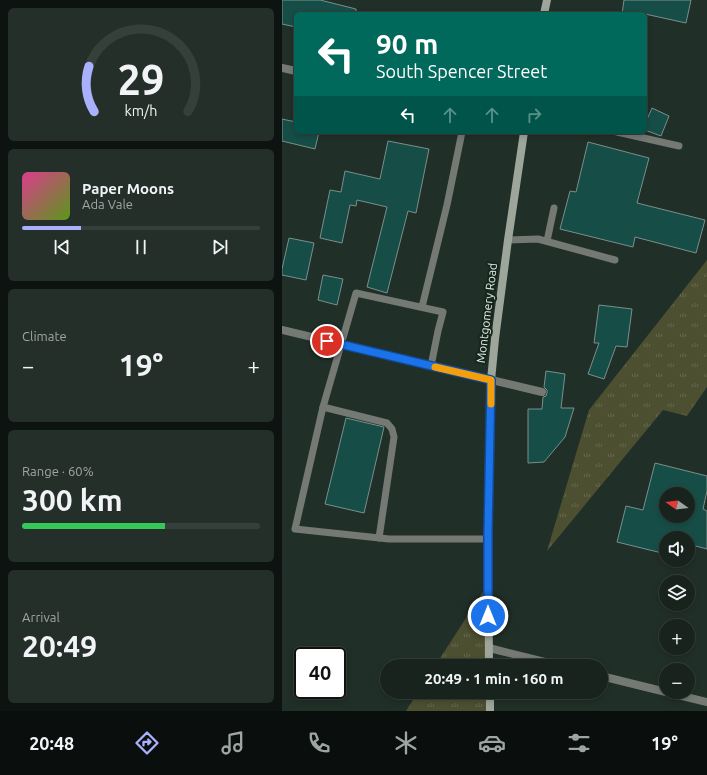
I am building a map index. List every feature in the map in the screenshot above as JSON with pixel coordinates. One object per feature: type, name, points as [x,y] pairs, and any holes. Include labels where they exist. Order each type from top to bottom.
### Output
[{"type":"street","points":[[544,12],[547,0]]},
{"type":"street","points":[[282,68],[294,71]]},
{"type":"street","name":"Montgomery Road","points":[[489,659],[488,539],[491,380],[508,240],[524,134]]},
{"type":"street","points":[[282,330],[542,392]]},
{"type":"street","points":[[489,648],[533,659]]},
{"type":"street","points":[[608,678],[659,690]]},
{"type":"street","points":[[490,699],[490,711]]},
{"type":"street","points":[[695,699],[707,702]]},
{"type":"lane","points":[[422,307],[447,205],[462,134]]},
{"type":"lane","points":[[626,134],[679,146]]},
{"type":"lane","points":[[547,241],[554,208]]},
{"type":"lane","points":[[508,240],[538,239],[615,260]]},
{"type":"lane","points":[[431,366],[443,312],[356,293],[324,407],[295,529],[389,539],[488,539]]},
{"type":"lane","points":[[324,407],[387,422],[392,429],[394,438],[379,538]]},
{"type":"green space","points":[[707,260],[707,387],[687,416],[663,410],[547,551],[589,410]]},
{"type":"green space","points":[[488,584],[490,659],[440,659]]},
{"type":"green space","points":[[414,699],[490,699],[490,711],[406,711]]},
{"type":"building","points":[[282,0],[320,0],[356,9],[356,12],[294,12],[294,27],[282,24]]},
{"type":"building","points":[[624,0],[691,0],[686,23],[647,14],[647,12],[622,12]]},
{"type":"building","points":[[652,108],[669,116],[661,136],[647,131],[647,119]]},
{"type":"building","points":[[282,119],[294,122],[294,134],[319,134],[315,149],[282,141]]},
{"type":"building","points":[[388,141],[429,149],[416,213],[408,211],[387,293],[367,287],[387,207],[357,200],[356,206],[350,205],[342,243],[320,238],[330,190],[341,192],[345,171],[380,179]]},
{"type":"building","points":[[588,142],[649,158],[637,203],[705,220],[696,253],[635,237],[633,247],[560,229],[570,191],[576,192]]},
{"type":"building","points":[[289,238],[314,243],[306,280],[282,275]]},
{"type":"building","points":[[323,275],[343,279],[337,305],[318,300]]},
{"type":"building","points":[[599,305],[632,309],[627,347],[616,346],[604,379],[588,374],[599,343],[594,343]]},
{"type":"building","points":[[546,371],[565,374],[561,408],[574,408],[565,437],[544,462],[528,463],[528,409],[542,409],[543,397],[546,396],[547,393],[547,390],[544,387]]},
{"type":"building","points":[[346,418],[384,427],[364,513],[325,504]]},
{"type":"building","points":[[655,463],[707,476],[707,491],[703,509],[707,511],[707,549],[695,546],[695,531],[659,531],[659,552],[617,542],[626,506],[643,510]]},
{"type":"slow traffic","points":[[435,367],[491,380],[491,404]]},
{"type":"route","points":[[327,341],[491,380],[488,616]]}]
